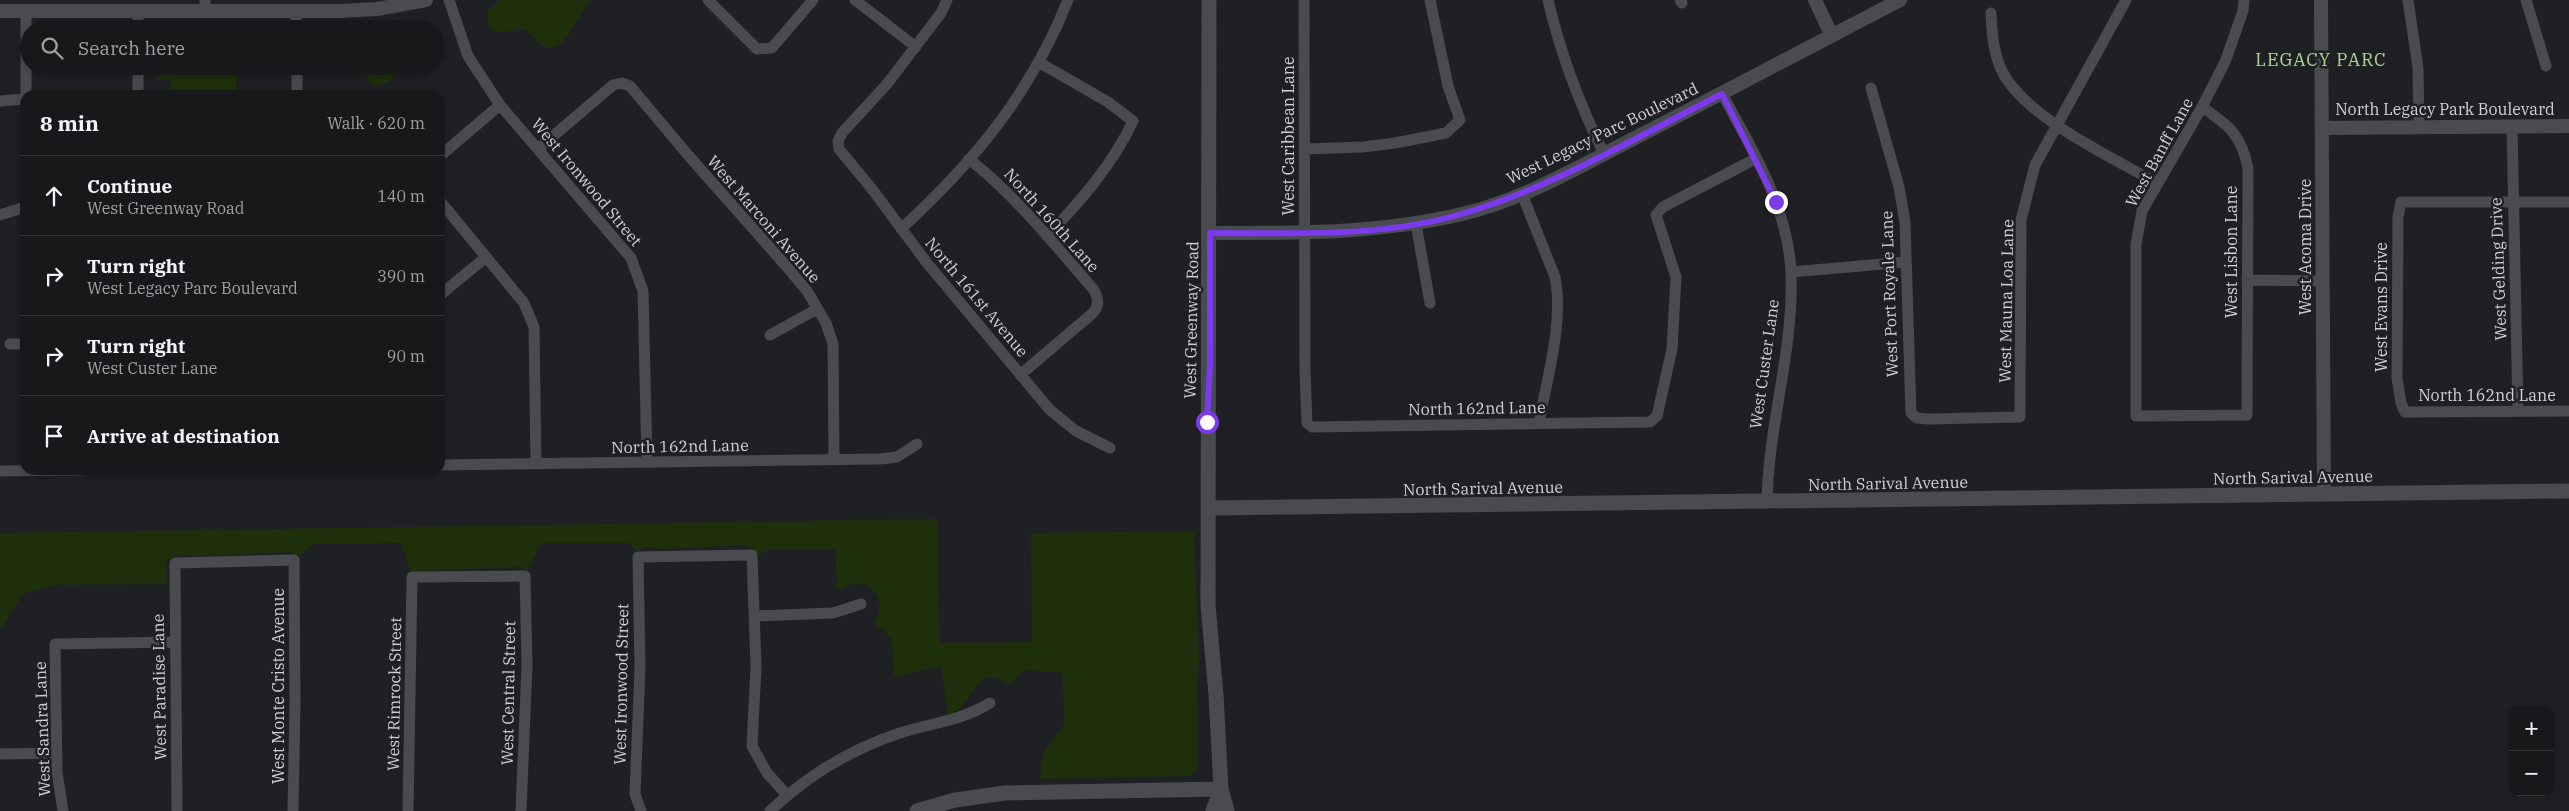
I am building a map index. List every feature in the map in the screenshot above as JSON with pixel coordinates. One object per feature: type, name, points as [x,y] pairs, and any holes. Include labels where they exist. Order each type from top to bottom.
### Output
[{"type":"main road","name":"West Greenway Road","points":[[1209,0],[1208,605],[1216,695],[1221,789],[1227,811]]},
{"type":"main road","name":"North Sarival Avenue","points":[[1208,508],[1767,503],[2569,491]]},
{"type":"main road","name":"West Greenway Road","points":[[1212,811],[1221,789]]},
{"type":"main road","points":[[924,810],[955,800],[1004,793],[1221,789]]},
{"type":"street","points":[[0,11],[138,11],[205,6],[296,11],[377,9],[426,0]]},
{"type":"street","name":"West Ironwood Street","points":[[449,0],[468,56],[500,105],[620,245],[638,272],[644,291],[647,462]]},
{"type":"street","points":[[708,0],[757,49],[772,48],[813,0]]},
{"type":"street","points":[[855,0],[916,47],[947,0]]},
{"type":"street","points":[[901,229],[933,199],[998,126],[1040,63],[1068,0]]},
{"type":"street","name":"West Caribbean Lane","points":[[1304,0],[1307,423]]},
{"type":"street","points":[[1305,149],[1364,147],[1446,133],[1460,120],[1448,86],[1430,0]]},
{"type":"street","points":[[1548,0],[1557,39],[1572,86],[1604,154]]},
{"type":"street","points":[[1815,0],[1832,36]]},
{"type":"street","name":"West Legacy Parc Boulevard","points":[[1210,233],[1305,233],[1371,230],[1416,224],[1464,214],[1522,194],[1604,154],[1900,0]]},
{"type":"street","name":"West Mauna Loa Lane","points":[[1911,413],[1917,418],[1928,419],[2020,417],[2021,220],[2036,165],[2056,125],[2126,0]]},
{"type":"street","name":"West Banff Lane","points":[[2244,0],[2243,11],[2225,62],[2202,107],[2142,211],[2136,244],[2136,416],[2247,415]]},
{"type":"street","name":"West Acoma Drive","points":[[2321,0],[2324,494]]},
{"type":"street","points":[[2408,0],[2418,68],[2419,127]]},
{"type":"street","points":[[2526,0],[2546,66]]},
{"type":"street","points":[[138,11],[138,20]]},
{"type":"street","points":[[296,11],[296,20]]},
{"type":"street","points":[[26,12],[26,20]]},
{"type":"street","points":[[1991,13],[1993,45],[2002,71],[2022,98],[2056,125],[2157,184]]},
{"type":"street","name":"North 161st Avenue","points":[[916,47],[876,98],[842,133],[838,145],[841,154],[872,189],[901,229],[1020,375],[1060,420],[1085,437],[1110,448]]},
{"type":"street","points":[[1040,63],[1108,102],[1133,121],[1125,139],[1083,197],[1047,236]]},
{"type":"street","points":[[26,75],[26,90]]},
{"type":"street","points":[[138,75],[138,90]]},
{"type":"street","points":[[296,75],[297,90]]},
{"type":"street","name":"West Marconi Avenue","points":[[538,149],[613,85],[622,83],[630,86],[807,291],[826,323],[833,344],[834,460]]},
{"type":"street","name":"West Port Royale Lane","points":[[1871,88],[1899,186],[1905,222],[1911,413]]},
{"type":"street","name":"West Custer Lane","points":[[1722,94],[1776,202],[1789,252],[1791,272],[1788,338],[1770,445],[1767,503]]},
{"type":"street","points":[[0,101],[20,99]]},
{"type":"street","points":[[445,152],[500,105]]},
{"type":"street","name":"West Lisbon Lane","points":[[2202,107],[2228,126],[2244,147],[2248,168],[2247,415]]},
{"type":"street","name":"West Gelding Drive","points":[[2512,126],[2512,202],[2518,411]]},
{"type":"street","name":"North Legacy Park Boulevard","points":[[2322,128],[2569,126]]},
{"type":"street","name":"North 160th Lane","points":[[969,159],[1000,184],[1094,290],[1103,303],[1094,313],[1020,375]]},
{"type":"street","name":"North 162nd Lane","points":[[1307,423],[1312,427],[1650,422],[1657,416],[1672,349],[1676,277],[1656,215],[1663,207],[1755,159]]},
{"type":"street","points":[[1522,194],[1554,277],[1558,297],[1557,319],[1538,424]]},
{"type":"street","name":"West Evans Drive","points":[[2405,412],[2401,402],[2397,378],[2398,217],[2401,202],[2512,202]]},
{"type":"street","points":[[2512,202],[2569,202]]},
{"type":"street","points":[[445,207],[524,303],[534,327],[536,464]]},
{"type":"street","points":[[0,215],[20,209]]},
{"type":"street","points":[[1416,224],[1430,303]]},
{"type":"street","points":[[445,291],[485,258]]},
{"type":"street","points":[[1791,272],[1906,262]]},
{"type":"street","points":[[2247,280],[2322,281]]},
{"type":"street","points":[[770,335],[817,309]]},
{"type":"street","points":[[10,344],[20,344]]},
{"type":"street","name":"North 162nd Lane","points":[[2405,412],[2569,411]]},
{"type":"street","name":"North 162nd Lane","points":[[445,465],[834,460],[897,457],[917,444]]},
{"type":"street","points":[[0,470],[20,470]]},
{"type":"street","name":"West Ironwood Street","points":[[641,811],[635,794],[640,668],[638,557],[752,555],[754,616]]},
{"type":"street","name":"West Paradise Lane","points":[[177,811],[175,563],[294,560]]},
{"type":"street","name":"West Monte Cristo Avenue","points":[[293,811],[295,704],[294,560]]},
{"type":"street","name":"West Rimrock Street","points":[[408,811],[412,577],[525,576]]},
{"type":"street","name":"West Central Street","points":[[521,811],[527,665],[525,576]]},
{"type":"street","points":[[786,795],[767,773],[752,746],[756,667],[754,616],[833,613],[861,604]]},
{"type":"street","name":"West Sandra Lane","points":[[63,811],[59,792],[57,753],[55,644],[175,642]]},
{"type":"street","points":[[770,811],[786,795],[823,768],[862,748],[900,733],[974,713],[990,703]]},
{"type":"street","points":[[0,754],[57,753]]},
{"type":"green space","points":[[499,0],[592,0],[562,42],[552,47],[547,47],[540,44],[526,31],[501,32],[491,28],[488,22],[488,11]]},
{"type":"green space","points":[[156,75],[237,75],[235,90],[170,90],[171,81],[168,79],[158,81]]},
{"type":"green space","points":[[365,75],[395,75],[391,81],[379,86],[370,83]]},
{"type":"green space","points":[[937,519],[940,643],[1032,642],[1031,533],[1194,531],[1199,662],[1197,686],[1198,766],[1190,776],[1040,779],[1043,753],[1065,723],[1062,673],[1025,670],[1008,686],[996,679],[988,678],[980,682],[957,711],[948,714],[941,666],[894,677],[892,638],[874,623],[879,604],[877,596],[866,585],[858,583],[841,590],[837,588],[835,549],[768,550],[758,555],[754,549],[745,545],[664,549],[645,547],[636,551],[630,543],[541,543],[527,571],[519,567],[411,571],[400,543],[314,544],[298,557],[289,552],[182,555],[175,556],[166,563],[166,584],[58,585],[23,594],[0,630],[0,533]]},
{"type":"district","name":"LEGACY PARC","points":[[2321,60]]},
{"type":"route","points":[[1207,422],[1210,364],[1210,233],[1346,232],[1416,224],[1464,214],[1522,194],[1722,94],[1776,202]]}]
